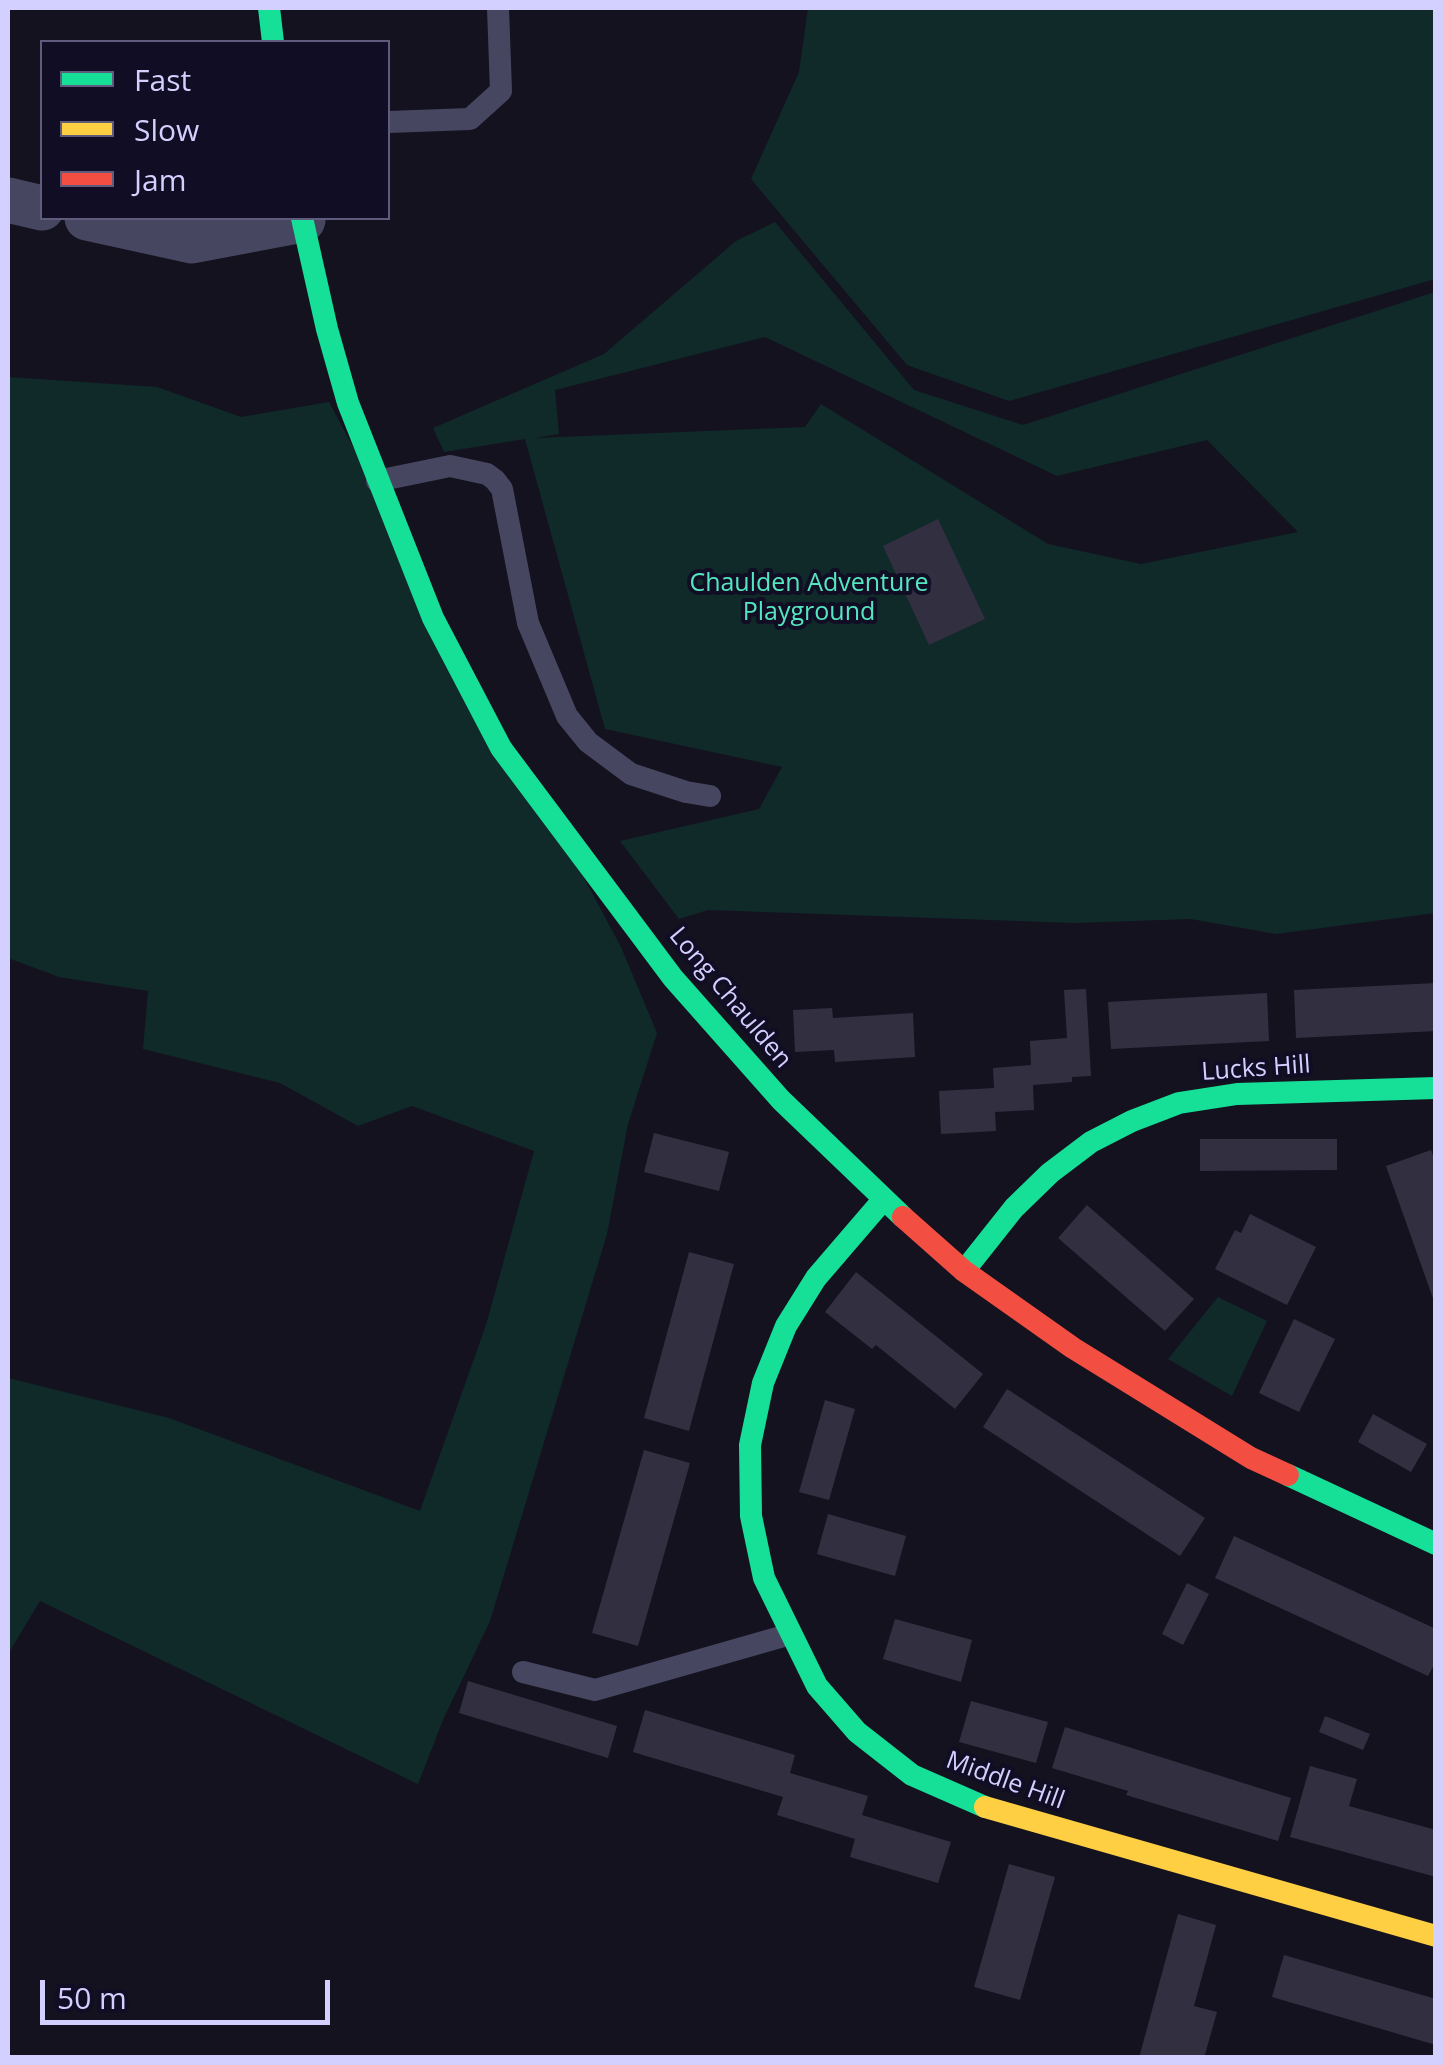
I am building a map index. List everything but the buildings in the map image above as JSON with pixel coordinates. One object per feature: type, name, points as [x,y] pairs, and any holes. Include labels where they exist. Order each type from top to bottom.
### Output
[{"type":"street","points":[[269,8],[273,40]]},
{"type":"street","points":[[8,200],[40,208]]},
{"type":"street","points":[[95,220],[192,241],[298,220]]},
{"type":"street","name":"Long Chaulden","points":[[303,220],[332,347],[377,480],[434,618],[501,748],[673,978],[781,1100],[883,1200],[964,1270],[1073,1348],[1251,1458],[1436,1544]]},
{"type":"street","name":"Lucks Hill","points":[[964,1270],[1014,1208],[1050,1172],[1090,1142],[1148,1114],[1179,1103],[1237,1094],[1436,1088]]},
{"type":"street","name":"Middle Hill","points":[[883,1200],[816,1278],[786,1326],[762,1383],[750,1445],[750,1516],[764,1578],[817,1686],[858,1732],[912,1775],[964,1800],[1008,1816],[1436,1936]]},
{"type":"lane","points":[[390,122],[470,119],[501,91],[498,8]]},
{"type":"lane","points":[[377,480],[450,466],[487,474],[495,480],[502,489],[528,623],[567,716],[588,742],[631,774],[710,796]]},
{"type":"lane","points":[[523,1672],[595,1690],[791,1634]]},
{"type":"green space","points":[[808,8],[1435,8],[1435,279],[1009,401],[907,365],[751,179],[799,72]]},
{"type":"green space","name":"Chaulden Adventure Playground","points":[[775,222],[914,390],[1023,425],[1435,292],[1435,913],[1276,934],[1191,919],[1075,923],[708,910],[679,919],[620,841],[759,809],[782,767],[605,729],[525,439],[444,452],[433,428],[604,354],[736,241]],"holes":[[[765,337],[1057,476],[1207,440],[1298,532],[1141,564],[1048,544],[821,404],[805,427],[534,438],[559,434],[555,390]]]},
{"type":"green space","points":[[8,377],[157,387],[241,417],[329,402],[621,947],[657,1033],[628,1124],[607,1234],[490,1621],[418,1784],[40,1601],[8,1654],[8,1378],[169,1418],[420,1511],[486,1325],[534,1151],[412,1106],[358,1126],[280,1083],[143,1049],[148,991],[59,977],[8,958]]},
{"type":"green space","points":[[1218,1297],[1267,1321],[1232,1396],[1168,1359]]},
{"type":"traffic: fast","points":[[269,8],[273,40]]},
{"type":"traffic: fast","points":[[302,220],[348,403],[433,618],[501,748],[673,978],[781,1100],[903,1217]]},
{"type":"traffic: fast","points":[[964,1271],[1014,1208],[1050,1173],[1091,1142],[1132,1121],[1179,1103],[1237,1094],[1436,1088]]},
{"type":"traffic: fast","points":[[883,1200],[816,1278],[786,1326],[763,1383],[750,1445],[751,1516],[764,1578],[817,1686],[857,1732],[912,1775],[985,1807]]},
{"type":"traffic: fast","points":[[1288,1475],[1436,1544]]},
{"type":"traffic: slow","points":[[985,1807],[1436,1936]]},
{"type":"traffic: jam","points":[[903,1217],[964,1271],[1073,1348],[1251,1458],[1288,1475]]}]
